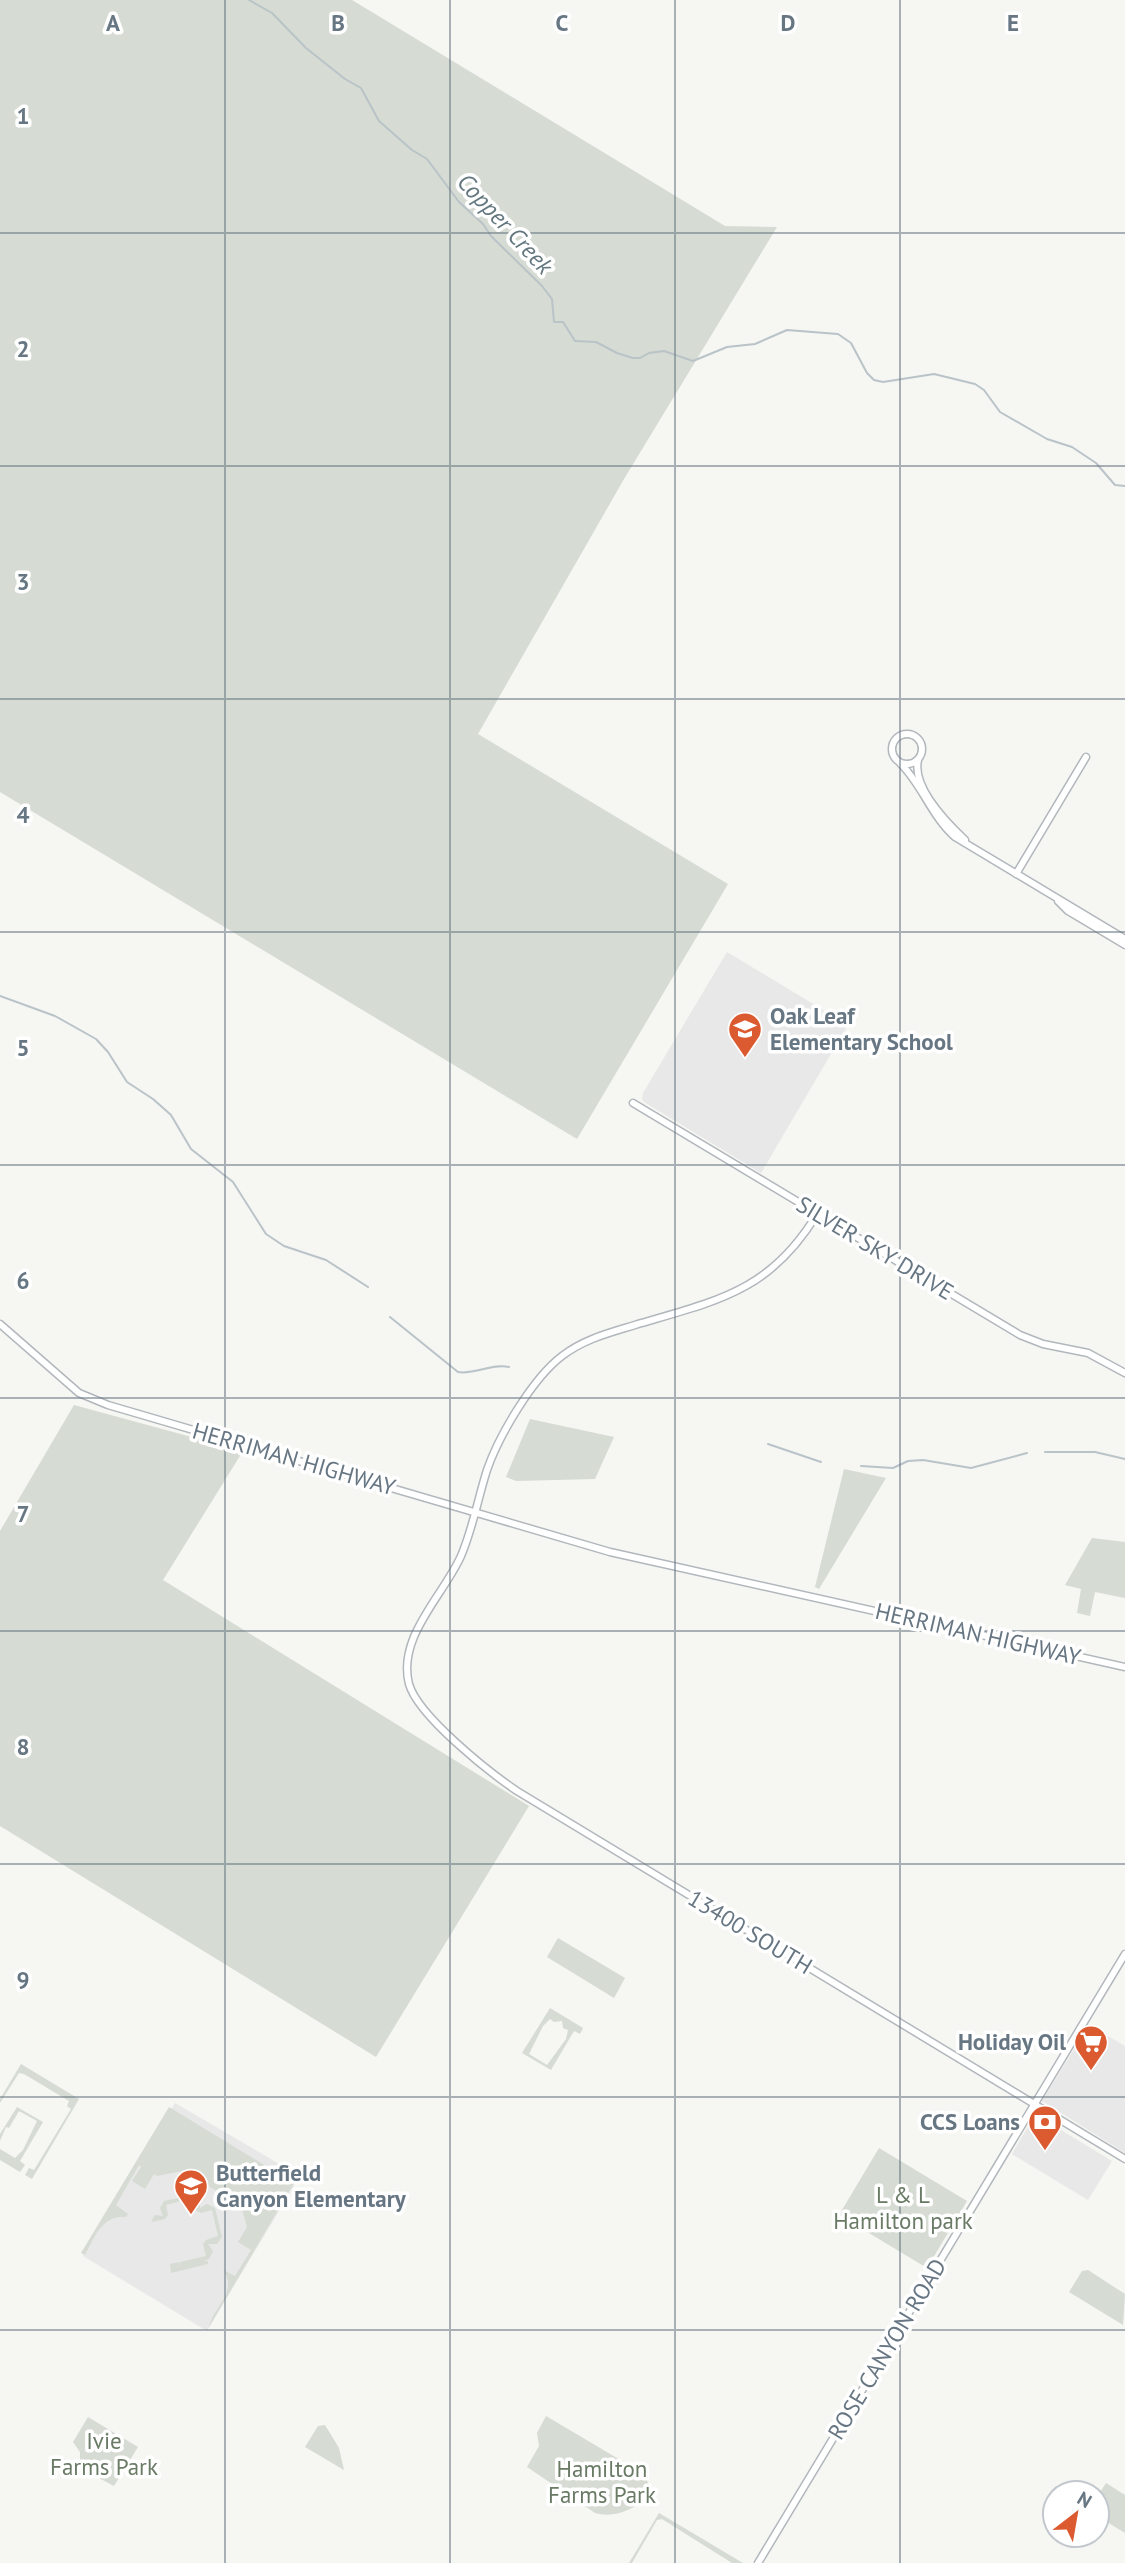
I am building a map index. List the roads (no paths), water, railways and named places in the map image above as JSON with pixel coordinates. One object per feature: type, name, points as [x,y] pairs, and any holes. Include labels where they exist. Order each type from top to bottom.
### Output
[{"type":"street","points":[[983,855],[949,824],[934,805],[918,776],[918,760],[923,750],[920,741],[905,734],[896,739],[892,748],[893,755],[911,776],[943,825],[983,855],[1125,939]]},
{"type":"street","points":[[1016,874],[1086,757]]},
{"type":"street","points":[[900,762],[909,765],[918,760]]},
{"type":"street","points":[[1057,899],[1068,911],[1125,945]]},
{"type":"street","name":"SILVER SKY DRIVE","points":[[633,1103],[1020,1335],[1043,1344],[1088,1353],[1125,1373]]},
{"type":"street","points":[[475,1512],[495,1452],[528,1394],[554,1363],[577,1346],[596,1337],[715,1301],[748,1286],[787,1256],[817,1214]]},
{"type":"street","name":"HERRIMAN HIGHWAY","points":[[0,1324],[79,1393],[98,1402],[610,1552],[1125,1667]]},
{"type":"street","name":"13400 SOUTH","points":[[475,1512],[461,1556],[412,1641],[408,1655],[407,1672],[413,1695],[427,1713],[488,1770],[517,1791],[1125,2158]]},
{"type":"street","name":"ROSE CANYON ROAD","points":[[758,2563],[1125,1954]]},
{"type":"waterway","name":"Copper Creek","points":[[249,0],[272,13],[306,48],[345,79],[361,88],[379,121],[412,150],[427,159],[459,202],[542,286],[552,299],[554,322],[563,322],[575,341],[596,342],[633,358],[664,351],[693,361],[727,347],[755,344],[787,330],[838,334],[851,343],[867,373],[874,380],[883,382],[934,374],[975,384],[984,390],[1000,412],[1047,439],[1072,447],[1096,463],[1115,485],[1125,486]]},
{"type":"waterway","points":[[0,996],[55,1016],[96,1039],[108,1052],[127,1082],[171,1115],[191,1149],[233,1182],[266,1234],[284,1246],[326,1260],[368,1287]]},
{"type":"waterway","points":[[390,1317],[458,1372],[509,1367]]},
{"type":"waterway","points":[[768,1444],[821,1462]]},
{"type":"waterway","points":[[1045,1452],[1095,1452],[1125,1459]]},
{"type":"waterway","points":[[861,1466],[893,1468],[908,1461],[923,1460],[971,1468],[1027,1453]]},
{"type":"place","name":"Oak Leaf Elementary School","points":[[745,1059]]},
{"type":"place","name":"Holiday Oil","points":[[1091,2072]]},
{"type":"place","name":"CCS Loans","points":[[1045,2152]]},
{"type":"place","name":"Butterfield Canyon Elementary","points":[[191,2216]]},
{"type":"park label","name":"L & L Hamilton park","points":[[903,2208]]},
{"type":"park label","name":"Ivie Farms Park","points":[[104,2454]]},
{"type":"park label","name":"Hamilton Farms Park","points":[[602,2482]]}]
